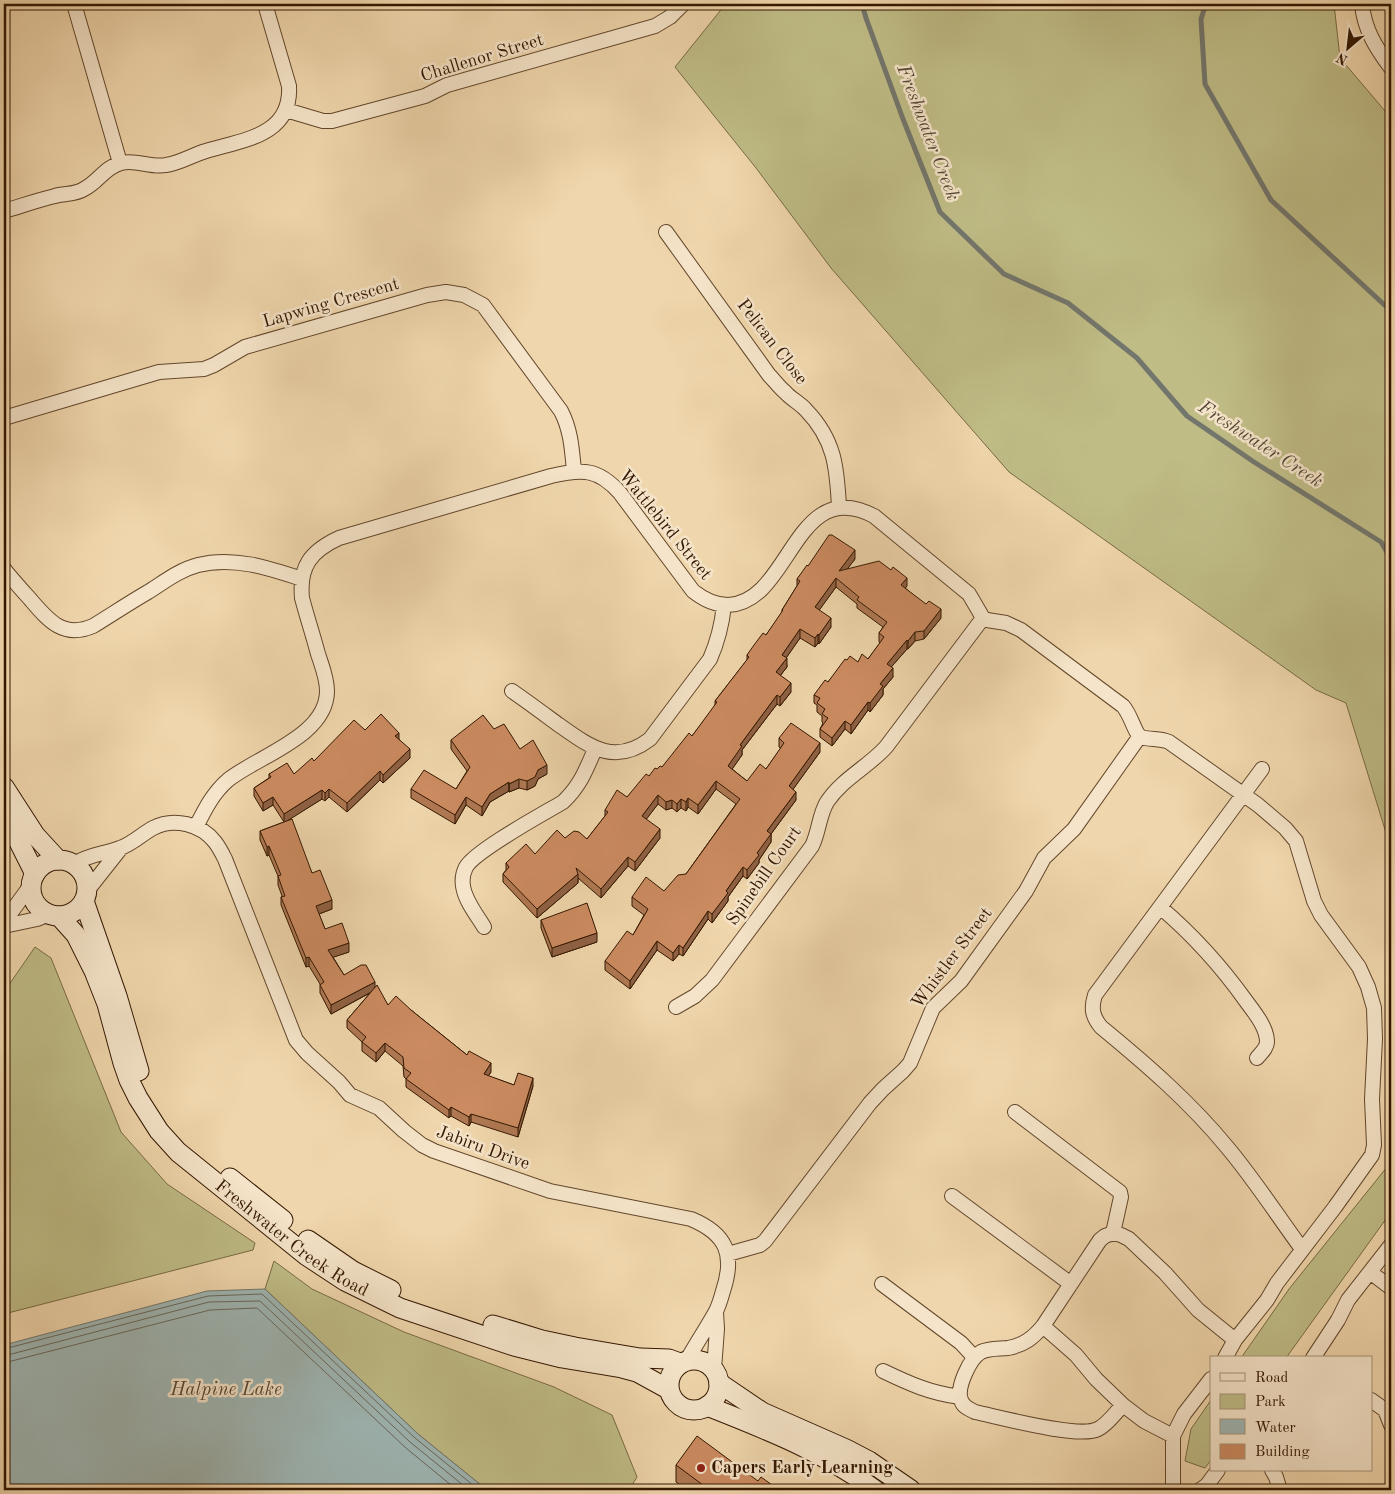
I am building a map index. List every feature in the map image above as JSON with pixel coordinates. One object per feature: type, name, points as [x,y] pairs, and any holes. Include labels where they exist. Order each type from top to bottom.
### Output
[{"type":"main road","points":[[4,787],[35,835],[84,876],[87,883],[85,896],[74,912],[54,915],[41,909],[36,903],[32,894],[33,880],[16,836],[4,818]]},
{"type":"main road","points":[[33,880],[41,867],[49,862],[66,862]]},
{"type":"main road","name":"Freshwater Creek Road","points":[[85,896],[96,939],[117,996],[138,1068],[162,1113],[173,1128],[199,1153],[314,1245],[353,1271],[386,1288],[471,1318],[542,1340],[640,1358],[683,1361]]},
{"type":"main road","name":"Freshwater Creek Road","points":[[54,915],[76,935],[94,971],[107,1004],[129,1080],[159,1131],[168,1143],[191,1163],[307,1256],[344,1281],[400,1308],[514,1346],[562,1358],[637,1372],[668,1389]]},
{"type":"main road","points":[[717,1376],[716,1396],[707,1406],[693,1410],[685,1409],[673,1400],[668,1389],[670,1375],[683,1361],[702,1360],[709,1364],[717,1376],[762,1412],[869,1461],[911,1490]]},
{"type":"main road","points":[[707,1406],[754,1424],[797,1444],[849,1472],[875,1490]]},
{"type":"street","points":[[74,4],[120,163]]},
{"type":"street","points":[[4,211],[58,195],[74,194],[84,189],[108,169],[120,163],[135,162],[165,166],[266,132],[275,126],[286,110],[289,86],[265,4]]},
{"type":"street","name":"Challenor Street","points":[[286,110],[313,119],[332,121],[425,96],[447,85],[647,28],[670,17],[683,4]]},
{"type":"street","points":[[1362,4],[1364,21],[1371,39],[1391,68]]},
{"type":"street","name":"Pelican Close","points":[[666,232],[769,375],[784,392],[805,408],[816,421],[826,437],[834,456],[839,508]]},
{"type":"street","name":"Lapwing Crescent","points":[[4,418],[159,372],[204,369],[246,347],[427,295],[446,292],[464,295],[483,305],[561,411],[567,422],[570,435],[574,471]]},
{"type":"street","name":"Wattlebird Street","points":[[196,827],[219,788],[230,779],[302,734],[313,724],[323,709],[326,700],[326,684],[302,598],[301,587],[305,570],[314,553],[321,547],[339,538],[551,476],[574,471],[592,473],[600,475],[612,484],[693,591],[707,601],[724,604]]},
{"type":"street","points":[[512,691],[595,749],[620,753],[641,746],[650,739],[710,659],[722,626],[724,604],[741,602],[764,587],[814,520],[829,510],[852,508],[865,511],[874,516],[969,594],[983,618],[1006,623],[1021,630],[1118,702],[1130,714],[1135,730],[1140,736],[1169,742],[1226,782],[1285,828],[1296,841],[1314,901],[1321,915],[1359,967],[1368,987],[1374,1008],[1375,1039],[1372,1099],[1374,1145],[1372,1155],[1276,1283],[1267,1300],[1235,1340],[1226,1356]]},
{"type":"street","points":[[4,569],[46,618],[61,627],[77,630],[93,626],[176,574],[198,565],[213,562],[232,562],[269,568],[302,579]]},
{"type":"street","name":"Spinebill Court","points":[[676,1007],[695,996],[712,980],[812,846],[828,801],[846,781],[868,765],[886,747],[983,618]]},
{"type":"street","name":"Whistler Street","points":[[728,1254],[760,1245],[765,1241],[870,1103],[910,1063],[933,1008],[961,981],[1026,892],[1044,858],[1074,829],[1140,736]]},
{"type":"street","points":[[484,927],[466,897],[462,876],[466,866],[482,851],[563,802],[574,792],[581,781],[595,749]]},
{"type":"street","points":[[1262,769],[1095,995],[1092,1012],[1095,1020],[1101,1027],[1148,1065],[1228,1147],[1302,1248]]},
{"type":"street","points":[[66,862],[121,848],[155,827],[181,823],[196,827]]},
{"type":"street","name":"Jabiru Drive","points":[[196,827],[206,833],[216,843],[225,859],[296,1040],[307,1054],[339,1082],[350,1095],[379,1108],[410,1136],[434,1151],[550,1191],[692,1219],[718,1235],[728,1254]]},
{"type":"street","points":[[85,896],[121,848]]},
{"type":"street","points":[[4,922],[33,880]]},
{"type":"street","points":[[1160,908],[1196,939],[1228,975],[1258,1017],[1265,1032],[1267,1042],[1265,1049],[1257,1058]]},
{"type":"street","points":[[4,926],[54,915]]},
{"type":"street","points":[[1015,1112],[1120,1192],[1120,1202],[1113,1233]]},
{"type":"street","points":[[952,1196],[1071,1284]]},
{"type":"street","points":[[1123,1405],[1104,1425],[1096,1430],[1082,1431],[1055,1429],[975,1412],[966,1408],[961,1402],[960,1397],[967,1367],[974,1357],[982,1352],[993,1349],[1022,1344],[1033,1338],[1044,1326],[1100,1240],[1113,1233],[1129,1239],[1165,1273],[1198,1310],[1235,1340]]},
{"type":"street","points":[[1314,1356],[1338,1320],[1348,1300],[1391,1244]]},
{"type":"street","points":[[683,1361],[716,1312],[727,1279],[728,1254]]},
{"type":"street","points":[[1370,1272],[1391,1288]]},
{"type":"street","points":[[882,1284],[961,1343],[974,1357]]},
{"type":"street","points":[[716,1312],[717,1376]]},
{"type":"street","points":[[1044,1326],[1076,1354],[1096,1379],[1123,1405],[1144,1422],[1173,1436]]},
{"type":"street","points":[[883,1371],[916,1387],[939,1394],[960,1397]]},
{"type":"street","points":[[1174,1490],[1173,1436],[1184,1414],[1210,1380]]},
{"type":"street","points":[[1372,1401],[1388,1414],[1391,1425]]},
{"type":"street","points":[[1200,1490],[1207,1485],[1217,1472]]},
{"type":"street","points":[[1273,1472],[1280,1490]]},
{"type":"green space","points":[[724,4],[1334,4],[1340,58],[1391,118],[1391,849],[1346,703],[1316,690],[1009,472],[831,268],[756,168],[675,67]]},
{"type":"green space","points":[[35,947],[51,958],[121,1132],[167,1184],[255,1243],[253,1250],[4,1314],[4,992]]},
{"type":"green space","points":[[1391,1153],[1391,1212],[1287,1356],[1242,1356],[1289,1289],[1387,1167]]},
{"type":"green space","points":[[274,1261],[312,1289],[404,1332],[554,1387],[612,1415],[637,1477],[629,1490],[487,1490],[418,1434],[265,1289]]},
{"type":"green space","points":[[1210,1401],[1210,1461],[1205,1468],[1185,1461],[1191,1429]]},
{"type":"water","name":"Halpine Lake","points":[[265,1289],[418,1434],[487,1490],[4,1490],[4,1345],[207,1291]]},
{"type":"building","points":[[829,535],[855,550],[839,571],[879,561],[891,570],[893,567],[907,578],[901,585],[926,604],[929,601],[941,609],[924,631],[915,632],[887,664],[893,668],[880,684],[883,686],[870,703],[868,702],[851,725],[845,721],[832,738],[820,729],[828,718],[822,714],[825,709],[817,703],[820,698],[814,695],[825,680],[828,682],[845,659],[847,660],[850,656],[858,662],[862,654],[868,659],[884,637],[879,633],[887,622],[857,600],[859,597],[836,578],[815,607],[831,618],[815,638],[800,629],[782,655],[787,658],[776,672],[791,683],[780,697],[777,695],[740,745],[742,746],[728,766],[747,781],[760,764],[766,769],[784,743],[779,738],[791,723],[820,743],[789,786],[796,792],[767,831],[771,834],[757,853],[759,855],[747,870],[743,867],[726,891],[728,893],[712,914],[708,911],[683,948],[679,945],[673,953],[657,941],[630,981],[605,961],[627,931],[633,935],[648,909],[632,897],[646,877],[664,891],[678,875],[686,874],[740,799],[716,781],[698,805],[688,798],[686,802],[681,799],[677,804],[672,800],[666,802],[658,795],[642,816],[660,829],[635,862],[628,857],[601,889],[576,868],[578,874],[537,909],[503,874],[509,867],[506,863],[526,844],[535,854],[557,830],[565,838],[574,831],[579,832],[587,839],[608,812],[605,810],[617,790],[627,797],[646,774],[649,776],[655,768],[662,767],[689,733],[692,736],[717,702],[715,701],[749,657],[747,655],[754,645],[763,633],[766,635],[800,581],[797,579]]},
{"type":"building","points":[[381,714],[399,733],[395,736],[410,749],[383,775],[380,771],[347,803],[329,789],[325,793],[322,790],[284,814],[273,797],[263,803],[254,788],[271,777],[269,774],[287,763],[294,774],[312,758],[314,761],[354,720],[365,730]]},
{"type":"building","points":[[483,715],[494,729],[504,724],[520,749],[533,740],[547,765],[538,770],[535,777],[527,781],[519,779],[509,784],[509,782],[490,794],[482,807],[466,797],[455,815],[411,789],[424,770],[456,789],[470,767],[451,740]]},
{"type":"building","points":[[292,819],[312,873],[320,870],[332,900],[316,906],[325,929],[342,923],[349,943],[328,950],[344,975],[361,965],[366,965],[375,982],[331,1005],[320,985],[324,982],[309,957],[306,958],[281,897],[285,896],[278,876],[281,875],[269,846],[267,847],[260,831]]},
{"type":"building","points":[[587,903],[597,933],[552,948],[541,920]]},
{"type":"building","points":[[377,985],[388,1005],[396,996],[467,1055],[469,1051],[491,1063],[484,1074],[514,1085],[518,1073],[533,1078],[518,1128],[471,1114],[469,1117],[451,1107],[449,1110],[406,1079],[411,1073],[404,1068],[403,1057],[385,1043],[376,1053],[362,1042],[366,1037],[347,1020]]},
{"type":"building","points":[[697,1436],[758,1481],[761,1477],[779,1490],[706,1490],[707,1488],[676,1465]]},
{"type":"waterway","name":"Freshwater Creek","points":[[862,4],[903,119],[940,212],[1004,274],[1068,303],[1137,358],[1187,416],[1254,462],[1381,542],[1391,559]]},
{"type":"waterway","name":"Freshwater Creek","points":[[1206,4],[1201,19],[1205,84],[1271,200],[1391,311]]},
{"type":"place","name":"Capers Early Learning","points":[[701,1468]]}]
